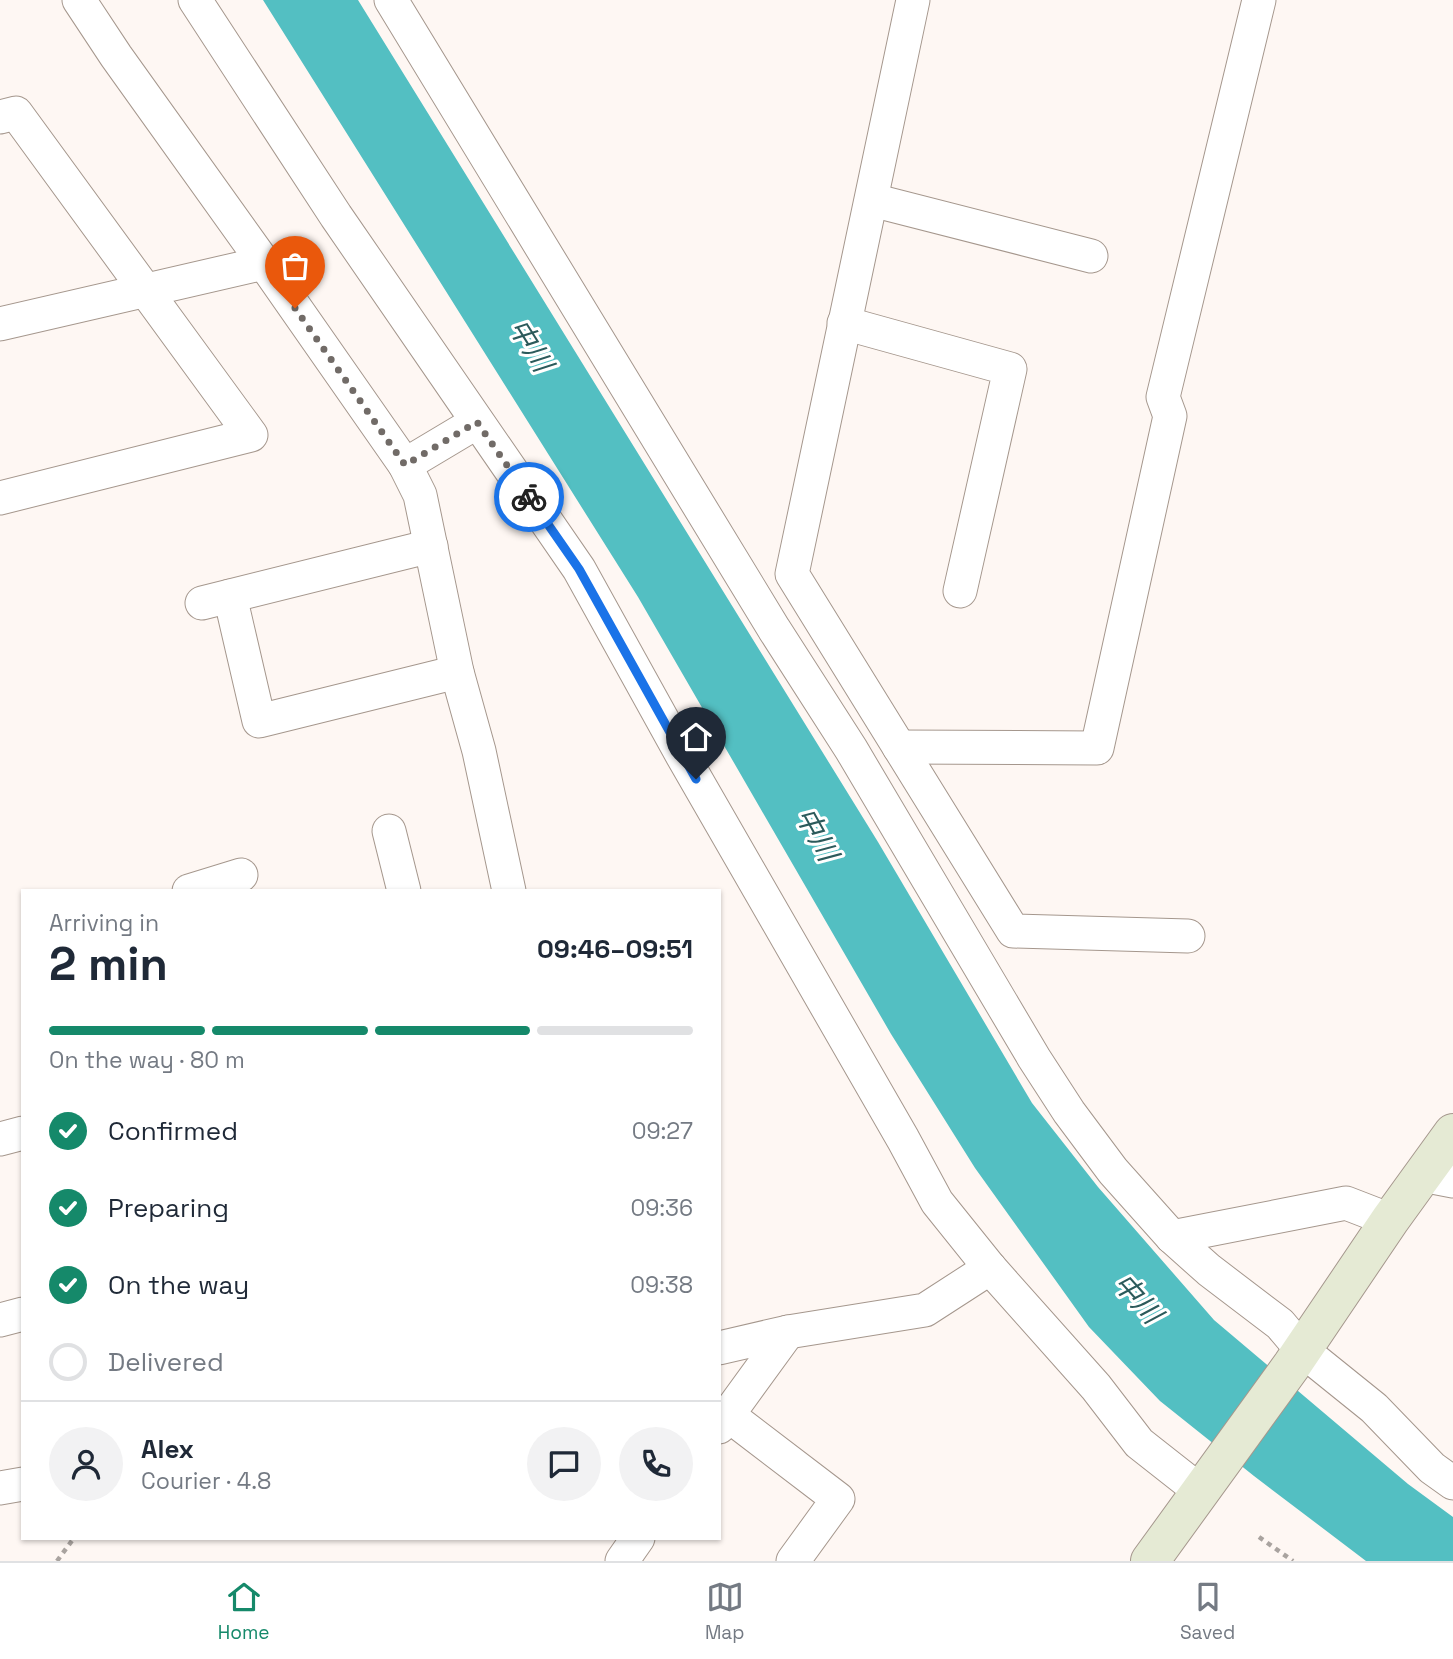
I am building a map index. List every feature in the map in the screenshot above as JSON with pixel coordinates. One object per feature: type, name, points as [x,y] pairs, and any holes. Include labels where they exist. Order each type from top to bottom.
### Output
[{"type":"street","points":[[79,0],[405,465],[420,495],[457,671],[509,889]]},
{"type":"street","points":[[195,0],[336,216],[579,569],[937,1202],[990,1268],[1096,1387],[1139,1443],[1203,1486]]},
{"type":"street","points":[[391,0],[766,617],[858,761],[1034,1058],[1069,1112],[1113,1171],[1172,1237],[1209,1270],[1280,1324],[1297,1358],[1374,1408],[1432,1468],[1453,1483]]},
{"type":"street","points":[[914,0],[792,575],[1013,931],[1188,936]]},
{"type":"street","points":[[899,747],[1097,748],[1170,416],[1163,397],[1259,0]]},
{"type":"street","points":[[0,117],[16,113],[251,435],[0,498]]},
{"type":"street","points":[[872,200],[1091,256]]},
{"type":"street","points":[[0,324],[264,263]]},
{"type":"street","points":[[844,323],[1010,369],[960,592]]},
{"type":"street","points":[[405,465],[477,422]]},
{"type":"street","points":[[431,546],[216,599],[259,721],[457,671]]},
{"type":"street","points":[[389,831],[404,889]]},
{"type":"street","points":[[195,889],[240,875]]},
{"type":"street","points":[[1163,1557],[1203,1486],[1297,1358],[1390,1220],[1438,1178],[1453,1133]]},
{"type":"street","points":[[0,1139],[21,1134]]},
{"type":"street","points":[[1172,1237],[1346,1203],[1390,1220]]},
{"type":"street","points":[[721,1348],[788,1332],[925,1310],[990,1268]]},
{"type":"street","points":[[0,1320],[21,1315]]},
{"type":"street","points":[[788,1332],[724,1421],[838,1499],[793,1561]]},
{"type":"street","points":[[0,1488],[21,1484]]},
{"type":"street","points":[[622,1561],[637,1540]]},
{"type":"path","points":[[1259,1537],[1293,1561]]},
{"type":"path","points":[[57,1561],[73,1540]]},
{"type":"water","name":"中川","points":[[263,0],[358,0],[878,842],[1032,1103],[1098,1187],[1214,1320],[1408,1484],[1453,1517],[1453,1561],[1366,1561],[1160,1401],[1089,1327],[975,1168],[891,1034],[638,597]]},
{"type":"way so far","points":[[295,308],[405,465],[477,422],[529,497]]},
{"type":"route","points":[[529,497],[579,569],[696,779]]}]
